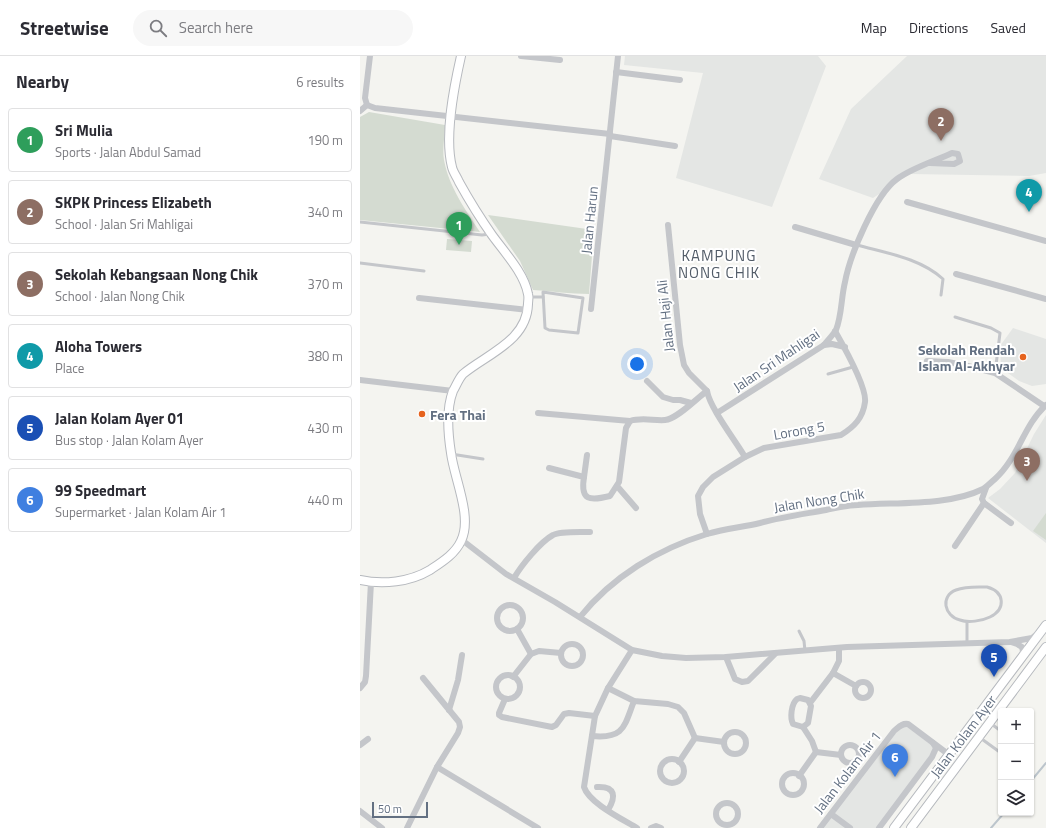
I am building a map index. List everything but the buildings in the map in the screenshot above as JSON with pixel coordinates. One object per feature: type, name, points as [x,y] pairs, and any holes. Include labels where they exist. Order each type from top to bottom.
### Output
[{"type":"street","points":[[367,105],[365,98],[370,56]]},
{"type":"street","points":[[360,580],[384,582],[406,579],[427,572],[441,564],[452,554],[462,540],[465,525],[463,502],[451,454],[448,419],[453,392],[462,375],[511,340],[524,322],[528,310],[526,287],[516,267],[491,234],[452,169],[449,141],[451,116],[461,56]]},
{"type":"street","points":[[521,56],[560,60]]},
{"type":"street","name":"Jalan Harun","points":[[591,309],[618,56]]},
{"type":"street","points":[[616,72],[680,80]]},
{"type":"street","points":[[360,111],[367,105]]},
{"type":"street","points":[[367,105],[375,108],[610,135],[675,146]]},
{"type":"street","name":"Jalan Sri Mahligai","points":[[717,413],[824,345],[835,331],[840,313],[848,268],[856,245],[879,201],[895,180],[930,163]]},
{"type":"street","points":[[907,202],[1046,241]]},
{"type":"street","name":"Jalan Haji Ali","points":[[668,225],[680,345],[684,365],[689,373],[707,391],[717,413],[745,457]]},
{"type":"street","points":[[795,227],[856,245]]},
{"type":"street","points":[[956,274],[1046,299]]},
{"type":"street","points":[[419,298],[528,310]]},
{"type":"street","name":"Lorong 5","points":[[707,534],[700,514],[698,496],[703,487],[713,477],[745,457],[764,448],[841,435],[851,429],[859,420],[866,400],[854,366],[835,331]]},
{"type":"street","points":[[824,345],[832,344],[844,346]]},
{"type":"street","points":[[927,361],[948,362],[995,373],[1045,406]]},
{"type":"street","points":[[360,380],[453,392]]},
{"type":"street","points":[[647,381],[663,397],[690,403]]},
{"type":"street","points":[[538,413],[630,421],[639,419],[667,420],[675,416],[707,391]]},
{"type":"street","name":"Jalan Nong Chik","points":[[580,617],[590,604],[604,591],[644,561],[673,547],[707,534],[783,517],[856,505],[952,500],[971,495],[986,488],[1004,470],[1012,460],[1031,423],[1045,406]]},
{"type":"street","points":[[587,455],[582,488],[584,493],[588,498],[595,499],[610,496],[617,486],[626,428],[630,421]]},
{"type":"street","points":[[549,468],[584,477]]},
{"type":"street","points":[[617,486],[636,508]]},
{"type":"street","points":[[986,488],[982,499],[984,504],[1011,523]]},
{"type":"street","points":[[955,546],[984,504]]},
{"type":"street","points":[[514,578],[534,551],[553,534],[590,532]]},
{"type":"street","points":[[462,540],[498,569],[580,617],[632,650],[662,656],[726,657],[839,648],[1010,642],[1032,638],[1041,632]]},
{"type":"street","points":[[360,688],[365,682],[366,676],[371,582]]},
{"type":"street","points":[[513,605],[523,614],[522,622],[517,629],[509,631],[505,630],[499,624],[497,616],[505,606],[513,605]]},
{"type":"street","name":"Jalan Kolam Ayer","points":[[894,828],[1046,625]]},
{"type":"street","points":[[517,629],[531,654]]},
{"type":"street","points":[[1010,642],[1022,647],[1023,652],[1021,658]]},
{"type":"street","name":"Jalan Kolam Ayer","points":[[1004,708],[1046,647]]},
{"type":"street","points":[[803,727],[808,723],[811,706],[810,703],[833,673],[839,661],[839,648]]},
{"type":"street","points":[[632,650],[608,688],[595,716],[584,786],[586,793],[594,801],[637,828]]},
{"type":"street","points":[[513,677],[531,654],[539,651],[561,653]]},
{"type":"street","points":[[726,657],[735,679],[742,682],[748,681],[775,654]]},
{"type":"street","points":[[449,710],[458,680],[462,655]]},
{"type":"street","points":[[833,673],[856,686]]},
{"type":"street","points":[[502,677],[513,677],[518,682],[520,689],[516,696],[509,699],[505,698],[499,694],[496,687],[497,683],[502,677]]},
{"type":"street","points":[[407,828],[437,767],[458,733],[460,727],[459,722],[424,678]]},
{"type":"street","points":[[608,688],[634,702],[668,704],[678,707],[684,713],[695,738]]},
{"type":"street","points":[[505,698],[499,713],[502,718],[552,727],[556,725],[564,714],[569,713],[595,716]]},
{"type":"street","points":[[810,703],[808,700],[800,698],[797,699],[793,705],[791,721],[792,724],[803,727],[812,741],[816,752]]},
{"type":"street","points":[[592,736],[606,738],[620,731],[624,726],[634,702]]},
{"type":"street","name":"Jalan Kolam Ayer","points":[[911,828],[979,737],[990,723],[998,716]]},
{"type":"street","name":"Jalan Kolam Air 1","points":[[820,828],[900,725],[905,723],[908,724],[948,754]]},
{"type":"street","points":[[695,738],[724,742]]},
{"type":"street","points":[[679,762],[695,738]]},
{"type":"street","points":[[360,745],[368,739]]},
{"type":"street","points":[[879,828],[932,757],[936,748],[933,742]]},
{"type":"street","points":[[816,752],[841,755]]},
{"type":"street","points":[[800,776],[816,752]]},
{"type":"street","points":[[437,767],[538,828]]},
{"type":"street","points":[[597,787],[604,787],[614,795],[614,800],[608,810]]},
{"type":"street","points":[[360,811],[382,828]]},
{"type":"street","points":[[831,814],[850,828]]},
{"type":"street","points":[[652,828],[656,826],[662,828]]},
{"type":"lane","points":[[360,222],[482,235],[491,234]]},
{"type":"lane","points":[[856,245],[913,260],[936,272],[943,279],[941,295]]},
{"type":"lane","points":[[360,263],[424,271]]},
{"type":"lane","points":[[543,292],[546,292],[584,298],[578,332],[549,330],[545,328],[543,297],[543,292]]},
{"type":"lane","points":[[528,297],[543,297]]},
{"type":"lane","points":[[955,317],[991,328],[1000,333],[995,373]]},
{"type":"lane","points":[[828,374],[854,366]]},
{"type":"lane","points":[[451,454],[483,459]]},
{"type":"lane","points":[[987,587],[994,589],[1000,595],[1001,605],[990,618],[967,622],[952,617],[947,611],[945,604],[950,593],[964,588],[987,587]]},
{"type":"lane","points":[[966,644],[967,622]]},
{"type":"lane","points":[[799,631],[804,641],[805,651]]},
{"type":"lane","points":[[990,723],[998,729]]},
{"type":"lane","points":[[979,737],[998,751]]},
{"type":"shaded area","points":[[625,56],[818,56],[826,66],[772,207],[676,178],[703,73],[624,65]]},
{"type":"shaded area","points":[[907,56],[1046,56],[1046,173],[1029,176],[910,174],[873,198],[819,179],[851,109]]},
{"type":"shaded area","points":[[369,112],[445,125],[443,151],[446,170],[458,198],[480,232],[360,220],[360,117]]},
{"type":"shaded area","points":[[488,215],[594,230],[589,294],[533,290],[520,261]]},
{"type":"shaded area","points":[[447,239],[472,241],[471,252],[446,250]]},
{"type":"shaded area","name":"Sekolah Rendah Islam Al-Akhyar","points":[[1013,328],[1046,339],[1046,384],[1032,386],[1019,381],[1001,368],[1000,346]]},
{"type":"shaded area","points":[[1046,415],[1046,543],[988,498],[1000,489],[1015,473],[1034,434]]},
{"type":"shaded area","points":[[1046,513],[1046,540],[1033,531]]},
{"type":"shaded area","points":[[904,726],[930,744],[933,748],[932,753],[876,828],[822,828],[896,733]]},
{"type":"waterway","points":[[1032,780],[1046,763]]},
{"type":"waterway","points":[[991,828],[1001,816]]},
{"type":"place","name":"SKPK Princess Elizabeth","points":[[941,141]]},
{"type":"place","name":"Aloha Towers","points":[[1029,212]]},
{"type":"place","name":"Sri Mulia","points":[[459,245]]},
{"type":"place","name":"Sekolah Rendah Islam Al-Akhyar","points":[[1023,357]]},
{"type":"place","name":"Fera Thai","points":[[422,414]]},
{"type":"place","name":"Sekolah Kebangsaan Nong Chik","points":[[1027,481]]},
{"type":"place","name":"Jalan Kolam Ayer 01","points":[[994,677]]},
{"type":"place","name":"99 Speedmart","points":[[895,777]]},
{"type":"district","name":"KAMPUNG NONG CHIK","points":[[719,264]]}]
